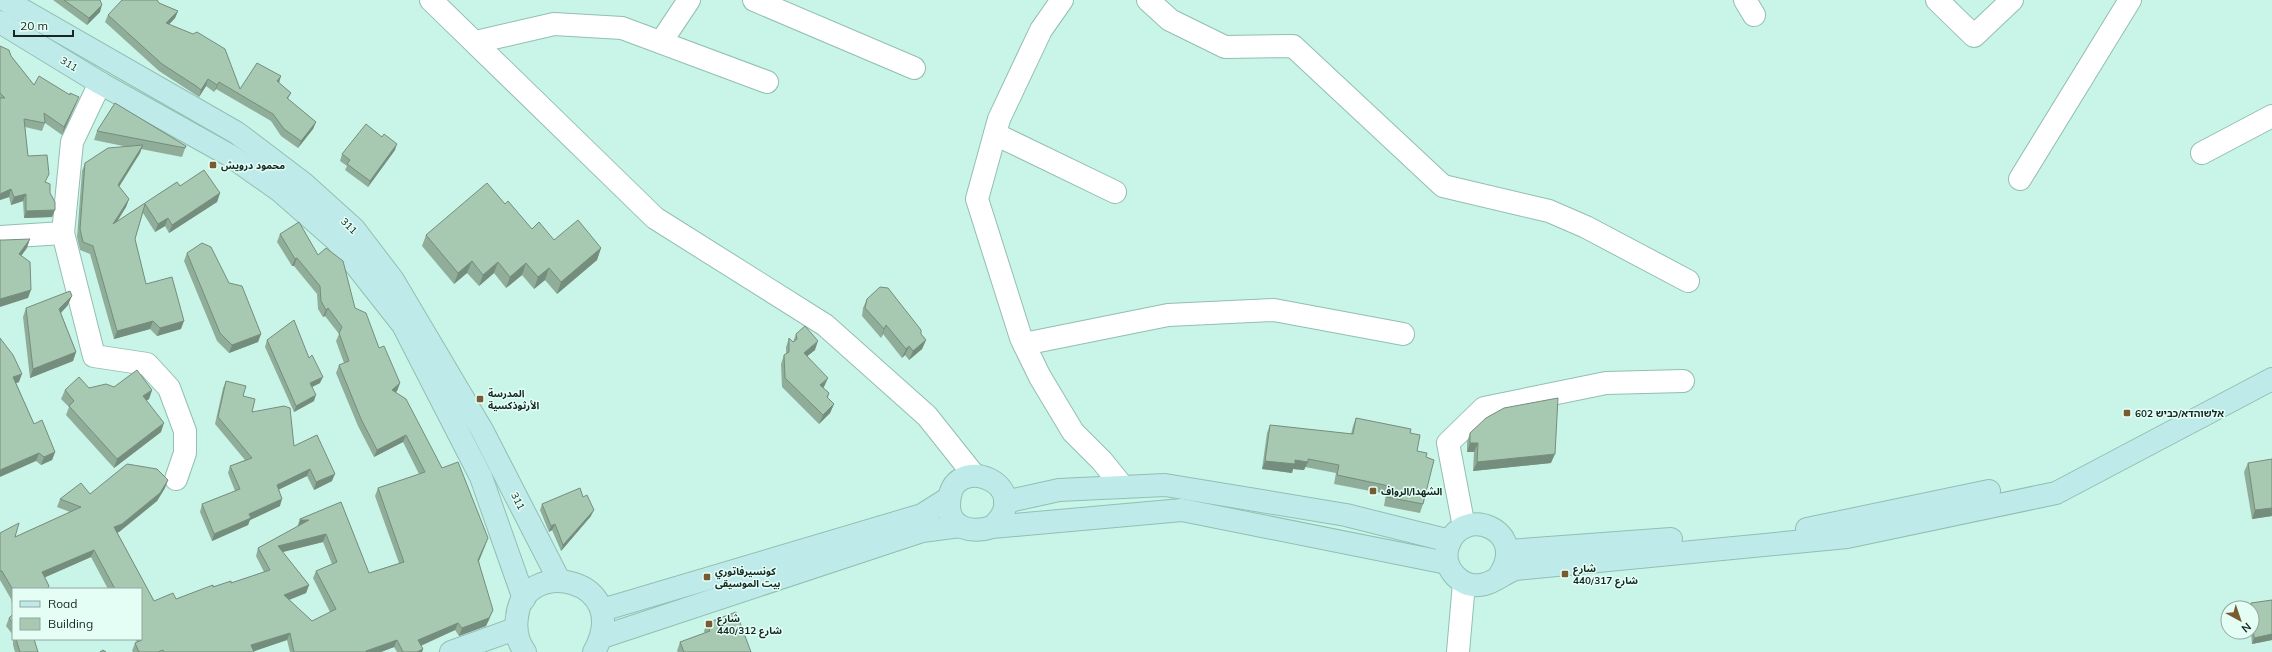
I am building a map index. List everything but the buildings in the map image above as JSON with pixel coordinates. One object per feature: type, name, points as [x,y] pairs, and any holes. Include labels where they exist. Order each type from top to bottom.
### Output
[{"type":"street","name":"311","points":[[6,0],[237,133],[303,182],[354,229],[393,280],[482,430],[559,580]]},
{"type":"street","points":[[431,0],[476,42],[655,218],[825,325],[927,416],[974,475]]},
{"type":"street","points":[[661,42],[689,0]]},
{"type":"street","points":[[754,0],[914,68]]},
{"type":"street","points":[[1062,0],[1041,30],[999,119],[977,199],[997,267],[1024,344],[1040,377],[1073,432],[1102,461],[1123,487]]},
{"type":"street","points":[[1148,0],[1170,20],[1225,47],[1293,46],[1443,186],[1550,211],[1586,227],[1688,281]]},
{"type":"street","points":[[1937,0],[1974,36],[2012,0]]},
{"type":"street","points":[[2020,178],[2130,0]]},
{"type":"street","name":"311","points":[[0,22],[100,83],[229,155],[280,191],[336,240],[404,325],[481,477],[524,599]]},
{"type":"street","points":[[476,42],[554,24],[622,28],[767,82]]},
{"type":"street","points":[[100,83],[72,142],[63,233],[94,356],[147,364],[169,388],[185,431],[185,453],[176,479]]},
{"type":"street","points":[[2202,153],[2272,116]]},
{"type":"street","points":[[995,134],[1115,192]]},
{"type":"street","points":[[0,237],[63,233]]},
{"type":"street","points":[[1024,344],[1168,315],[1274,310],[1403,334]]},
{"type":"street","points":[[1508,551],[1805,529],[2074,474],[2272,365]]},
{"type":"street","points":[[1499,576],[1505,567],[1508,551],[1498,532],[1479,524],[1457,534],[1446,551],[1447,563],[1452,572],[1464,583],[1475,585],[1485,584],[1515,569],[1847,537],[2056,493],[2272,379]]},
{"type":"street","points":[[1457,534],[1448,443],[1484,408],[1606,383],[1683,381]]},
{"type":"street","points":[[602,610],[922,516],[949,498],[957,484],[965,478],[974,475],[990,478],[998,484],[1003,492],[1005,502],[1004,512],[999,521],[992,527]]},
{"type":"street","points":[[1005,502],[1059,490],[1165,485],[1457,534]]},
{"type":"street","points":[[949,498],[949,508],[952,517],[960,526],[979,532],[992,527],[1182,510],[1447,563]]},
{"type":"street","points":[[598,645],[922,531],[960,526]]},
{"type":"street","points":[[524,652],[515,629],[517,614],[524,599],[530,592],[544,584],[559,580],[568,581],[582,586],[594,597],[602,610],[604,622],[598,645]]},
{"type":"street","points":[[1458,652],[1464,583]]},
{"type":"street","points":[[451,652],[515,629]]},
{"type":"place","name":"محمود درويش","points":[[213,165]]},
{"type":"place","name":"المدرسة الأرثوذكسية","points":[[480,399]]},
{"type":"place","name":"אלשוהדא/כביש 602","points":[[2127,413]]},
{"type":"place","name":"الشهدا/الرواف","points":[[1373,491]]},
{"type":"place","name":"شارع 440/شارع 317","points":[[1565,574]]},
{"type":"place","name":"كونسيرفاتوري بيت الموسيقى","points":[[707,577]]},
{"type":"place","name":"شارع 440/شارع 312","points":[[709,624]]}]
